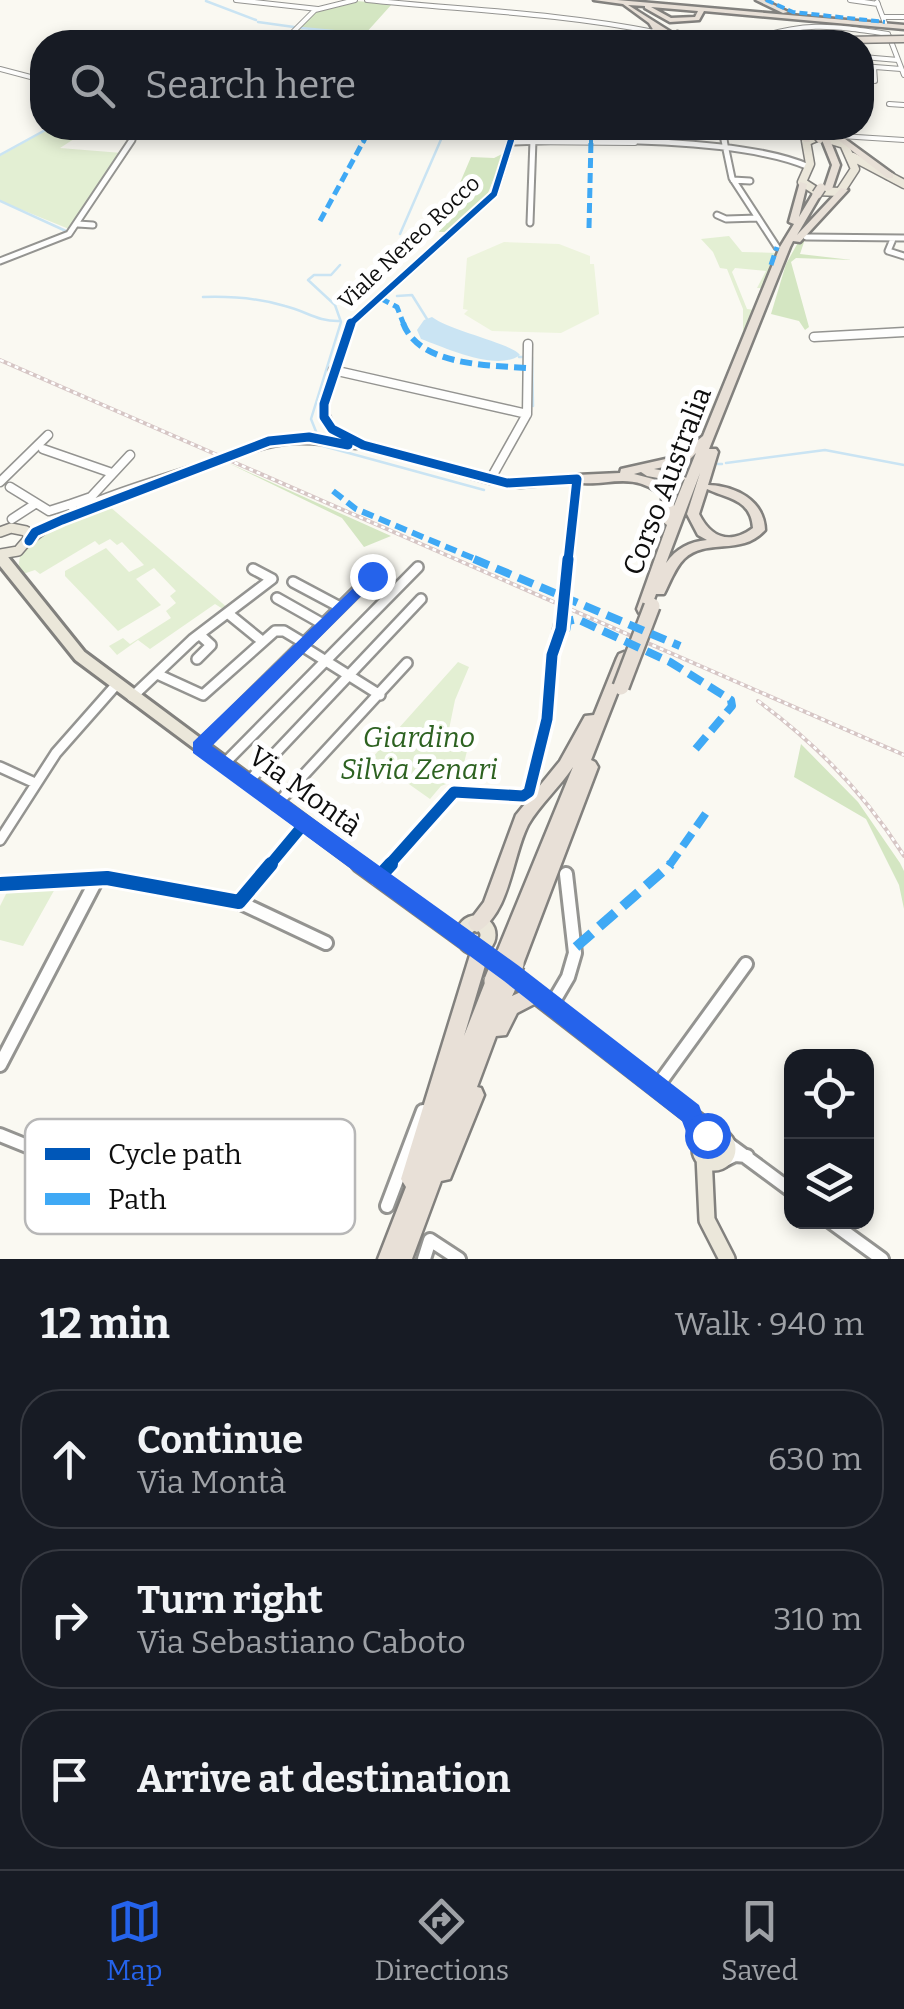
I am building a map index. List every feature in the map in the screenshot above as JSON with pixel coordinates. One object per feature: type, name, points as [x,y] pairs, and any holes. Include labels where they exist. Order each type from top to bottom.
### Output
[{"type":"highway","points":[[588,0],[643,6],[676,21],[695,20],[701,5]]},
{"type":"highway","points":[[597,0],[904,26]]},
{"type":"highway","points":[[760,0],[784,11],[835,19]]},
{"type":"highway","points":[[646,2],[904,26]]},
{"type":"highway","points":[[626,5],[701,5]]},
{"type":"highway","points":[[626,5],[647,30]]},
{"type":"highway","points":[[626,5],[665,30]]},
{"type":"highway","points":[[701,5],[696,18],[668,18],[662,13],[676,8],[740,12]]},
{"type":"highway","points":[[874,39],[904,38]]},
{"type":"highway","points":[[874,39],[904,38]]},
{"type":"highway","name":"Corso Australia","points":[[506,973],[621,686],[658,571],[788,241],[836,165],[822,140]]},
{"type":"highway","points":[[830,140],[890,176]]},
{"type":"highway","points":[[788,241],[803,184]]},
{"type":"highway","points":[[788,241],[844,190]]},
{"type":"highway","name":"Corso Australia","points":[[506,973],[586,751],[712,450],[788,241]]},
{"type":"highway","points":[[578,478],[631,472],[687,457],[715,422]]},
{"type":"highway","points":[[712,450],[694,507],[694,520],[702,532],[728,544]]},
{"type":"highway","points":[[631,472],[680,478]]},
{"type":"highway","points":[[578,478],[643,479],[666,492],[670,510],[658,571]]},
{"type":"highway","points":[[648,607],[683,552],[697,546],[745,541],[758,533],[759,514],[744,498],[712,488]]},
{"type":"highway","points":[[473,923],[492,907],[522,820],[566,766],[624,658]]},
{"type":"highway","points":[[399,1234],[476,945]]},
{"type":"highway","points":[[401,1259],[506,973]]},
{"type":"highway","points":[[389,1259],[506,973]]},
{"type":"highway","points":[[419,1212],[451,1154],[502,1018],[516,1002],[544,1000]]},
{"type":"main road","points":[[815,140],[810,167],[802,180],[823,193],[844,190],[855,169],[846,140]]},
{"type":"main road","points":[[853,157],[904,184]]},
{"type":"main road","points":[[855,169],[871,167],[890,176]]},
{"type":"main road","points":[[2,531],[26,535],[12,562],[12,576]]},
{"type":"main road","name":"Via Montà","points":[[18,551],[0,556],[12,576],[68,643],[116,684],[246,783],[476,945],[506,973],[691,1113],[714,1153],[707,1220],[727,1259]]},
{"type":"main road","points":[[441,922],[473,923]]},
{"type":"main road","points":[[473,923],[463,933],[476,945]]},
{"type":"main road","name":"Via Montà","points":[[473,923],[486,929],[476,945]]},
{"type":"street","points":[[236,0],[318,9],[355,0]]},
{"type":"street","points":[[367,0],[524,17],[579,18],[632,30]]},
{"type":"street","points":[[850,0],[877,2],[895,47],[902,72],[874,68],[875,82]]},
{"type":"street","points":[[450,8],[463,1]]},
{"type":"street","points":[[296,30],[318,9]]},
{"type":"street","points":[[885,22],[904,17]]},
{"type":"street","points":[[781,30],[822,24],[862,30]]},
{"type":"street","points":[[874,32],[888,34]]},
{"type":"street","points":[[895,47],[904,48]]},
{"type":"street","points":[[874,59],[898,60]]},
{"type":"street","points":[[0,69],[30,77]]},
{"type":"street","points":[[889,104],[904,104]]},
{"type":"street","points":[[874,138],[904,140]]},
{"type":"street","points":[[874,139],[895,139]]},
{"type":"street","points":[[0,261],[66,236],[78,224],[132,140]]},
{"type":"street","points":[[723,140],[733,180],[777,246]]},
{"type":"street","points":[[514,142],[810,156]]},
{"type":"street","name":"Viale Nereo Rocco","points":[[332,429],[323,410],[348,326],[494,194],[514,142]]},
{"type":"street","points":[[530,223],[532,142]]},
{"type":"street","points":[[794,158],[810,167]]},
{"type":"street","points":[[733,180],[750,180]]},
{"type":"street","points":[[717,215],[726,220],[758,218]]},
{"type":"street","points":[[78,224],[93,224]]},
{"type":"street","points":[[772,236],[788,241]]},
{"type":"street","points":[[806,238],[904,238]]},
{"type":"street","points":[[892,239],[888,251],[904,256]]},
{"type":"street","points":[[814,337],[904,332]]},
{"type":"street","points":[[490,480],[528,414],[528,344]]},
{"type":"street","points":[[333,370],[528,414]]},
{"type":"street","points":[[318,438],[332,429],[363,445],[490,480],[520,484],[578,478],[564,596]]},
{"type":"street","points":[[0,482],[48,435]]},
{"type":"street","points":[[318,438],[363,445]]},
{"type":"street","points":[[236,454],[280,439],[345,438]]},
{"type":"street","points":[[336,443],[345,438]]},
{"type":"street","points":[[43,449],[112,473]]},
{"type":"street","points":[[10,488],[53,510],[92,497],[130,455]]},
{"type":"street","points":[[26,535],[218,461]]},
{"type":"street","points":[[12,519],[35,504]]},
{"type":"street","points":[[71,504],[76,514]]},
{"type":"street","points":[[223,765],[418,566]]},
{"type":"street","points":[[132,697],[200,635],[272,579],[253,568]]},
{"type":"street","points":[[199,747],[372,576]]},
{"type":"street","points":[[293,582],[340,607]]},
{"type":"street","points":[[277,598],[323,624]]},
{"type":"street","points":[[246,783],[422,600]]},
{"type":"street","points":[[230,614],[262,641]]},
{"type":"street","points":[[378,876],[448,797],[460,790],[523,796],[529,792],[547,719],[550,664],[562,614]]},
{"type":"street","points":[[157,674],[198,696],[208,694],[276,630],[380,695]]},
{"type":"street","points":[[197,660],[211,645],[200,635]]},
{"type":"street","points":[[276,804],[407,663]]},
{"type":"street","points":[[0,840],[72,733],[116,684]]},
{"type":"street","points":[[0,767],[35,783]]},
{"type":"street","points":[[239,902],[304,824]]},
{"type":"street","points":[[544,1000],[561,991],[576,947],[564,884],[566,874]]},
{"type":"street","points":[[0,1064],[97,879]]},
{"type":"street","points":[[0,884],[97,879],[239,902],[326,943]]},
{"type":"street","points":[[656,1088],[746,964]]},
{"type":"street","points":[[386,1206],[463,1000]]},
{"type":"street","points":[[0,1135],[25,1145]]},
{"type":"street","points":[[714,1153],[746,1156],[784,1185]]},
{"type":"street","points":[[840,1229],[880,1259]]},
{"type":"street","points":[[424,1259],[430,1240],[459,1259]]},
{"type":"green space","points":[[356,1],[392,4],[369,30],[301,27],[317,11]]},
{"type":"green space","points":[[30,139],[72,140],[60,148],[122,153],[69,229],[0,201],[0,156]]},
{"type":"green space","points":[[504,153],[488,193],[448,232],[439,232],[471,157],[494,158]]},
{"type":"green space","points":[[729,236],[742,252],[778,253],[763,288],[757,288],[766,271],[735,268],[732,272],[747,309],[755,310],[748,331],[743,330],[743,309],[727,269],[720,268],[701,239]]},
{"type":"green space","points":[[800,239],[805,239],[800,254],[852,260],[796,258],[791,262],[809,327],[805,330],[799,321],[771,314],[786,264]]},
{"type":"green space","points":[[504,242],[559,244],[590,256],[599,314],[561,333],[492,331],[464,314],[468,310],[463,309],[467,258]]},
{"type":"green space","points":[[226,462],[391,536],[364,547],[342,518]]},
{"type":"green space","points":[[109,506],[229,609],[215,604],[150,649],[138,640],[117,655],[109,646],[123,638],[130,644],[171,618],[166,611],[176,603],[170,596],[176,591],[154,568],[136,579],[161,605],[118,631],[65,576],[65,571],[106,548],[129,572],[144,565],[122,542],[117,545],[110,539],[99,545],[95,541],[40,574],[35,570],[17,576],[20,556],[45,530]]},
{"type":"green space","name":"Giardino Silvia Zenari","points":[[458,662],[469,667],[455,700],[447,739],[469,743],[460,779],[441,786],[430,799],[372,758]]},
{"type":"green space","points":[[801,744],[858,802],[900,863],[904,871],[904,909],[899,885],[866,819],[794,777]]},
{"type":"green space","points":[[56,887],[23,946],[0,940],[0,906],[9,888],[34,891]]},
{"type":"water","points":[[432,317],[520,355],[510,360],[485,360],[421,339],[417,330]]},
{"type":"waterway","points":[[206,1],[256,20]]},
{"type":"waterway","points":[[258,22],[294,27]]},
{"type":"waterway","points":[[301,28],[322,30]]},
{"type":"waterway","points":[[0,155],[30,138]]},
{"type":"waterway","points":[[400,234],[441,140]]},
{"type":"waterway","points":[[0,201],[68,232]]},
{"type":"waterway","points":[[317,434],[311,419],[341,322],[335,305],[308,280],[314,275],[331,275],[340,265]]},
{"type":"waterway","points":[[397,296],[412,295],[427,319]]},
{"type":"waterway","points":[[203,297],[265,301],[340,321]]},
{"type":"waterway","points":[[519,357],[524,357]]},
{"type":"waterway","points":[[532,357],[533,406]]},
{"type":"waterway","points":[[323,446],[484,490]]},
{"type":"waterway","points":[[726,463],[825,450],[904,465]]},
{"type":"waterway","points":[[503,478],[534,479]]},
{"type":"tunnel","points":[[217,461],[236,454]]},
{"type":"railway","points":[[0,360],[904,755]]},
{"type":"railway","points":[[758,701],[839,771],[904,856]]},
{"type":"marked path","points":[[766,0],[793,12],[885,22]]},
{"type":"marked path","points":[[320,221],[364,140]]},
{"type":"marked path","points":[[589,228],[591,140]]},
{"type":"marked path","points":[[771,265],[777,247]]},
{"type":"marked path","points":[[380,298],[397,307],[409,338],[417,346],[464,361],[527,368]]},
{"type":"marked path","points":[[333,491],[356,509],[680,646]]},
{"type":"marked path","points":[[566,631],[568,621],[577,619],[670,662],[731,700],[732,706],[693,752]]},
{"type":"marked path","points":[[576,947],[667,869],[696,833],[706,813]]},
{"type":"cycle path","points":[[379,877],[454,792],[523,796],[529,792],[547,719],[552,655],[561,629],[577,479],[507,483],[363,445],[332,429],[324,417],[324,404],[348,326],[494,194],[511,140]]},
{"type":"cycle path","points":[[29,541],[35,532],[62,520],[269,441],[309,437],[348,445]]},
{"type":"cycle path","points":[[0,884],[107,878],[239,902],[304,824]]},
{"type":"route","points":[[372,576],[199,747],[467,944],[477,947],[691,1113],[702,1142],[707,1135]]}]
